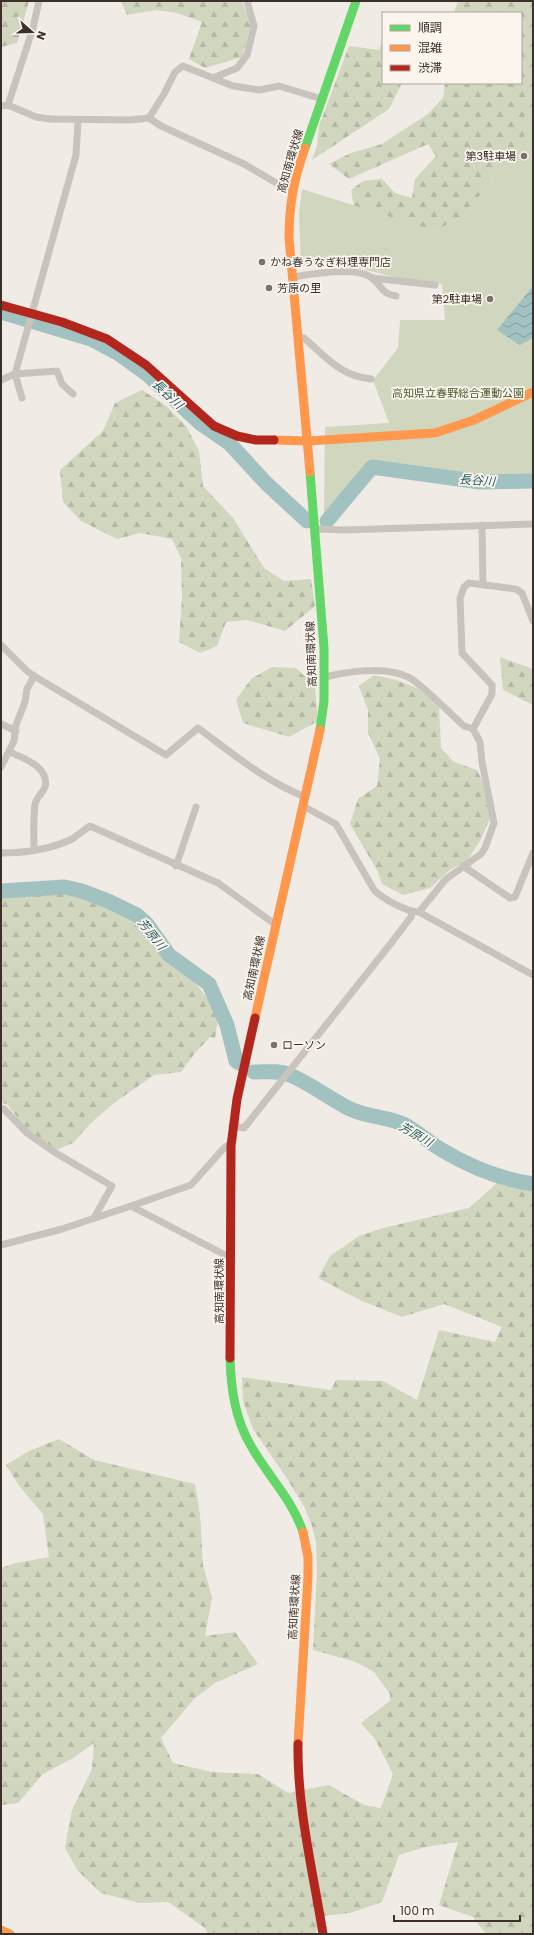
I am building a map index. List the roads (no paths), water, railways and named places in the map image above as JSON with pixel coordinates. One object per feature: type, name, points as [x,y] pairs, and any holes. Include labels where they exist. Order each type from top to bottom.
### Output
[{"type":"main road","name":"高知南環状線","points":[[323,1934],[301,1805],[298,1767],[299,1711],[308,1591],[308,1558],[304,1532],[297,1513],[286,1495],[253,1450],[242,1428],[234,1400],[232,1363],[231,1143],[232,1126],[321,727],[325,677],[321,593],[289,238],[289,211],[292,190],[300,162],[356,1]]},
{"type":"main road","points":[[1,305],[30,318],[67,322],[122,347],[150,368],[204,418],[225,432],[256,440],[308,441],[435,433],[474,420],[533,392]]},
{"type":"main road","points":[[1,1930],[10,1934]]},
{"type":"street","points":[[39,1],[33,28],[4,106],[36,117],[78,121],[149,118],[162,126],[244,164],[285,188],[292,190]]},
{"type":"street","points":[[213,78],[237,68],[247,55],[254,26],[247,1]]},
{"type":"street","points":[[149,118],[164,94],[175,72],[183,66],[233,86],[259,90],[279,86],[322,99]]},
{"type":"street","points":[[22,398],[14,374],[76,155],[78,121]]},
{"type":"street","points":[[293,277],[329,271],[347,272],[372,278],[435,285]]},
{"type":"street","points":[[372,278],[386,294],[396,296]]},
{"type":"street","points":[[298,337],[304,338],[338,368],[351,375],[371,379]]},
{"type":"street","points":[[1,380],[14,374],[57,371],[62,384],[73,394]]},
{"type":"street","points":[[315,529],[344,530],[533,524]]},
{"type":"street","points":[[482,525],[483,583]]},
{"type":"street","points":[[473,729],[492,694],[492,685],[462,653],[460,598],[464,587],[469,582],[516,589],[522,593],[533,621]]},
{"type":"street","points":[[1,644],[27,671],[34,676],[166,755],[198,728],[264,776],[305,797]]},
{"type":"street","points":[[232,1126],[244,1128],[416,912],[446,879],[481,854],[485,848],[494,823],[482,762],[480,742],[473,729],[464,726],[412,680],[395,672],[376,670],[325,677]]},
{"type":"street","points":[[1,768],[10,752],[16,731],[16,725],[26,702],[27,690],[34,676]]},
{"type":"street","points":[[1,724],[16,731]]},
{"type":"street","points":[[10,752],[35,765],[42,773],[45,780],[45,788],[37,797],[35,805],[34,849]]},
{"type":"street","points":[[303,806],[336,824],[374,890],[381,897],[416,912],[533,975]]},
{"type":"street","points":[[176,866],[196,807]]},
{"type":"street","points":[[1,853],[48,847],[72,838],[90,826],[176,866],[218,883],[276,925]]},
{"type":"street","points":[[463,866],[510,898],[515,897],[533,853]]},
{"type":"street","points":[[4,1109],[27,1134],[54,1152],[112,1186],[94,1218]]},
{"type":"street","points":[[1,1245],[94,1218],[191,1185],[224,1148],[231,1143]]},
{"type":"street","points":[[131,1206],[231,1258]]},
{"type":"water","points":[[533,286],[533,338],[520,345],[497,330]]},
{"type":"waterway","name":"長谷川","points":[[1,312],[91,339],[119,354],[148,375],[200,423],[229,443],[267,484],[307,521]]},
{"type":"waterway","name":"長谷川","points":[[327,521],[372,467],[480,482],[533,481]]},
{"type":"waterway","name":"芳原川","points":[[1,891],[65,887],[82,891],[108,901],[137,915],[147,924],[169,955],[209,984],[227,1025],[236,1061],[243,1065]]},
{"type":"waterway","name":"芳原川","points":[[254,1072],[286,1073],[348,1108],[363,1114],[393,1120],[407,1126],[442,1150],[474,1167],[497,1176],[533,1184]]},
{"type":"place","name":"第3駐車場","points":[[524,156]]},
{"type":"place","name":"かね春うなぎ料理専門店","points":[[262,262]]},
{"type":"place","name":"芳原の里","points":[[269,288]]},
{"type":"place","name":"第2駐車場","points":[[490,299]]},
{"type":"place","name":"ローソン","points":[[274,1045]]},
{"type":"park label","name":"高知県立春野総合運動公園","points":[[458,393]]}]
